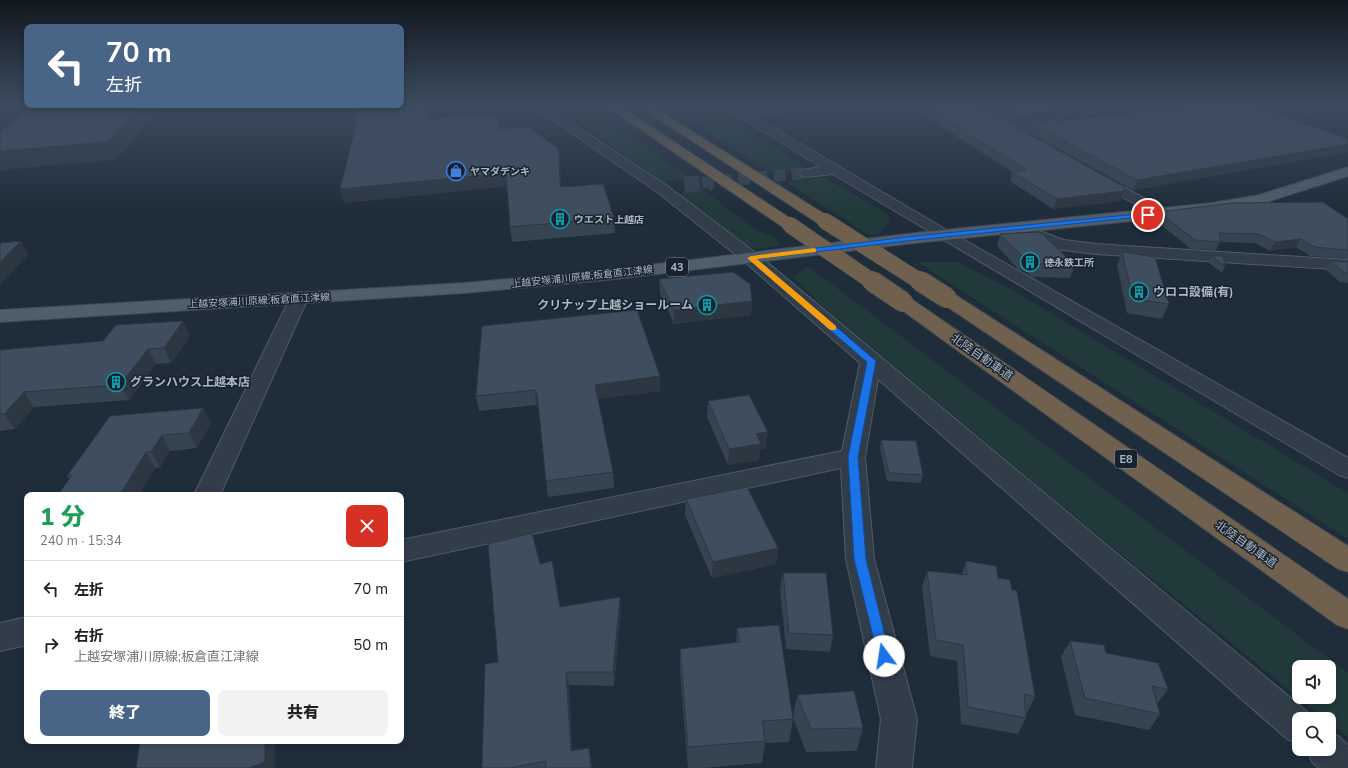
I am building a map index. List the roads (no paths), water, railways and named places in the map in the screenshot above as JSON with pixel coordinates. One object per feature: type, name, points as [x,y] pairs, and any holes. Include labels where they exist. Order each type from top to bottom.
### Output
[{"type":"highway","name":"北陸自動車道","points":[[664,141],[903,302],[1348,616]]},
{"type":"highway","points":[[699,141],[947,298],[1348,561]]},
{"type":"main road","name":"上越安塚浦川原線;板倉直江津線","points":[[0,316],[464,288],[608,275],[944,235],[1212,208],[1262,199],[1348,171]]},
{"type":"street","points":[[590,141],[661,188],[751,258],[1292,721]]},
{"type":"street","points":[[786,141],[944,235],[1348,469]]},
{"type":"street","points":[[807,173],[835,170]]},
{"type":"street","points":[[1088,171],[1162,214]]},
{"type":"street","points":[[661,188],[684,186]]},
{"type":"street","points":[[1017,228],[1061,245],[1096,249],[1348,265]]},
{"type":"street","points":[[208,492],[299,298]]},
{"type":"street","points":[[871,361],[853,457],[860,559],[899,720],[894,768]]},
{"type":"street","points":[[404,550],[853,457]]},
{"type":"street","points":[[0,638],[24,632]]},
{"type":"street","points":[[1333,756],[1347,768]]},
{"type":"tunnel","points":[[708,182],[807,173]]},
{"type":"tunnel","points":[[684,185],[708,182]]},
{"type":"tunnel","points":[[702,183],[708,182]]},
{"type":"tunnel","points":[[708,182],[712,182]]},
{"type":"place","name":"ヤマダデンキ","points":[[456,171]]},
{"type":"place","name":"ウエスト上越店","points":[[560,219]]},
{"type":"place","name":"徳永鉄工所","points":[[1030,262]]},
{"type":"place","name":"ウロコ設備(有)","points":[[1139,292]]},
{"type":"place","name":"クリナップ上越ショールーム","points":[[707,305]]},
{"type":"place","name":"グランハウス上越本店","points":[[116,382]]}]
